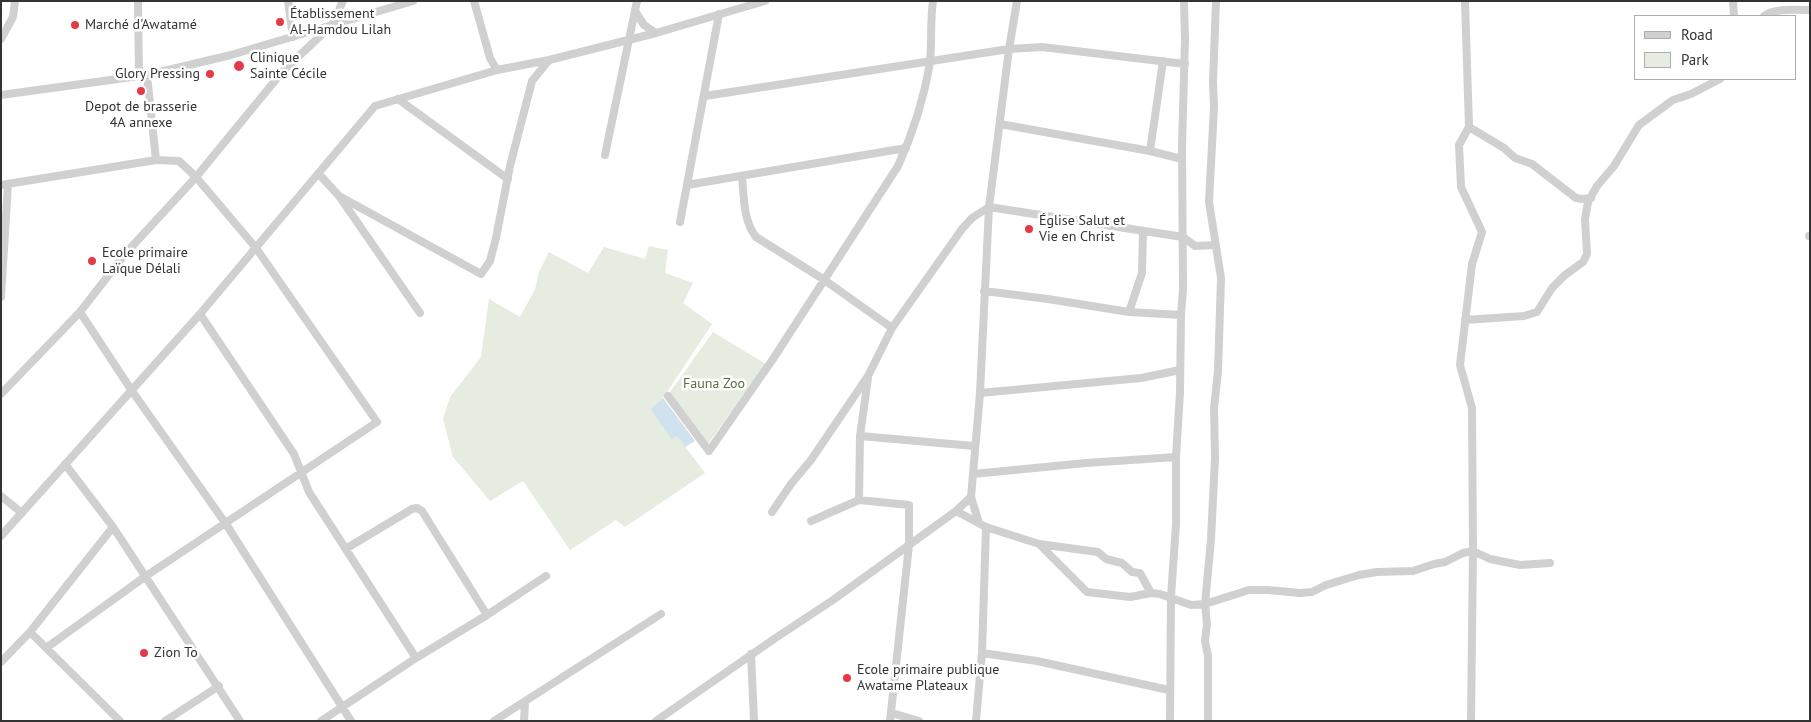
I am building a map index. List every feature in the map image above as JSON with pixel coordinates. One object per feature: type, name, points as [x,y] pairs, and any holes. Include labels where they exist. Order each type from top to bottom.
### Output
[{"type":"street","points":[[1,39],[13,17],[15,1]]},
{"type":"street","points":[[138,1],[139,76]]},
{"type":"street","points":[[288,1],[293,36]]},
{"type":"street","points":[[1,394],[80,312],[125,254],[196,177],[283,70],[332,25],[343,1]]},
{"type":"street","points":[[1,95],[147,75],[231,55],[413,1]]},
{"type":"street","points":[[474,1],[490,58],[498,70]]},
{"type":"street","points":[[605,155],[637,1]]},
{"type":"street","points":[[1,536],[200,314],[375,106],[498,70],[549,60],[765,1]]},
{"type":"street","points":[[668,396],[709,452],[768,367],[823,279],[888,183],[906,148],[920,106],[930,62],[933,1]]},
{"type":"street","points":[[976,721],[982,653],[982,525],[971,497],[980,393],[989,207],[1017,1]]},
{"type":"street","points":[[1170,721],[1169,690],[1176,524],[1176,457],[1183,289],[1184,1]]},
{"type":"street","points":[[1208,721],[1208,656],[1205,641],[1207,624],[1206,604],[1215,458],[1214,408],[1218,371],[1221,278],[1209,202],[1214,106],[1216,1]]},
{"type":"street","points":[[1465,1],[1469,127],[1459,146],[1461,187],[1482,232],[1472,264],[1460,365],[1472,408],[1472,721]]},
{"type":"street","points":[[1733,1],[1734,15]]},
{"type":"street","points":[[1765,15],[1775,12],[1810,10]]},
{"type":"street","points":[[635,11],[644,25],[656,32]]},
{"type":"street","points":[[680,222],[719,14]]},
{"type":"street","points":[[705,96],[1009,49],[1042,47],[1184,64]]},
{"type":"street","points":[[339,196],[481,274],[490,261],[532,81],[549,60]]},
{"type":"street","points":[[1150,151],[1163,61]]},
{"type":"street","points":[[147,75],[156,160]]},
{"type":"street","points":[[1465,320],[1524,316],[1537,312],[1552,288],[1565,274],[1577,268],[1583,262],[1587,254],[1585,219],[1591,198],[1597,186],[1614,166],[1640,125],[1672,100],[1691,94],[1719,80]]},
{"type":"street","points":[[398,99],[508,178]]},
{"type":"street","points":[[1000,124],[1150,151],[1182,159]]},
{"type":"street","points":[[1469,127],[1504,148],[1515,158],[1532,164],[1576,198],[1591,198]]},
{"type":"street","points":[[687,185],[906,148]]},
{"type":"street","points":[[1,297],[5,185],[156,160],[178,161],[196,177],[256,248],[377,422],[302,474],[146,576],[46,648]]},
{"type":"street","points":[[319,174],[339,196],[420,313]]},
{"type":"street","points":[[742,176],[747,220],[750,230],[756,237],[823,279],[892,328]]},
{"type":"street","points":[[772,512],[791,484],[812,460],[868,376],[892,328],[962,229],[972,218],[989,207],[1182,237],[1195,246],[1216,245]]},
{"type":"street","points":[[1129,312],[1142,273],[1143,231]]},
{"type":"street","points":[[984,291],[1129,312],[1181,315]]},
{"type":"street","points":[[80,312],[132,391],[226,524],[350,721]]},
{"type":"street","points":[[200,314],[294,454],[310,492],[416,658]]},
{"type":"street","points":[[980,393],[1141,378],[1180,370]]},
{"type":"street","points":[[859,500],[860,436],[868,376]]},
{"type":"street","points":[[860,436],[974,446]]},
{"type":"street","points":[[973,474],[1176,457]]},
{"type":"street","points":[[65,464],[113,527],[219,686],[240,721]]},
{"type":"street","points":[[1,496],[22,513]]},
{"type":"street","points":[[656,721],[668,717],[752,654],[833,600],[956,511],[971,497]]},
{"type":"street","points":[[811,521],[859,500],[909,505],[909,545],[891,717],[919,721]]},
{"type":"street","points":[[347,548],[412,509],[418,508],[422,511],[487,615]]},
{"type":"street","points":[[956,511],[982,525],[1039,544],[1098,552],[1106,559],[1122,564],[1132,572],[1140,573],[1151,593]]},
{"type":"street","points":[[1,662],[30,632],[113,527]]},
{"type":"street","points":[[1039,544],[1087,592],[1130,597],[1151,593],[1172,597],[1191,605],[1206,604],[1249,590],[1312,592],[1326,585],[1359,575],[1413,570],[1445,562],[1473,550],[1490,559],[1520,565],[1550,563]]},
{"type":"street","points":[[321,721],[546,576]]},
{"type":"street","points":[[494,721],[661,614]]},
{"type":"street","points":[[30,632],[120,721]]},
{"type":"street","points":[[982,653],[1037,661],[1169,690]]},
{"type":"street","points":[[752,654],[754,721]]},
{"type":"street","points":[[165,721],[219,686]]},
{"type":"street","points":[[524,721],[525,702]]},
{"type":"green space","points":[[649,246],[668,250],[665,273],[693,283],[683,303],[712,324],[663,398],[650,409],[673,438],[677,436],[705,473],[625,527],[616,520],[570,550],[523,481],[490,501],[453,457],[443,419],[450,397],[481,357],[489,299],[520,317],[535,289],[539,272],[549,252],[588,273],[604,247],[645,259]]},
{"type":"green space","name":"Fauna Zoo","points":[[713,332],[766,364],[707,445],[670,392]]},
{"type":"water","points":[[663,398],[695,441],[685,447],[677,436],[672,439],[650,409]]},
{"type":"place","name":"Établissement Al-Hamdou Lilah","points":[[280,22]]},
{"type":"place","name":"Marché d'Awatamé","points":[[75,25]]},
{"type":"place","name":"Clinique Sainte Cécile","points":[[239,66]]},
{"type":"place","name":"Glory Pressing","points":[[210,74]]},
{"type":"place","name":"Depot de brasserie 4A annexe","points":[[141,91]]},
{"type":"place","name":"Église Salut et Vie en Christ","points":[[1029,229]]},
{"type":"place","name":"Ecole primaire Laïque Délali","points":[[92,261]]},
{"type":"place","name":"Zion To","points":[[144,653]]},
{"type":"place","name":"Ecole primaire publique Awatame Plateaux","points":[[847,678]]}]
